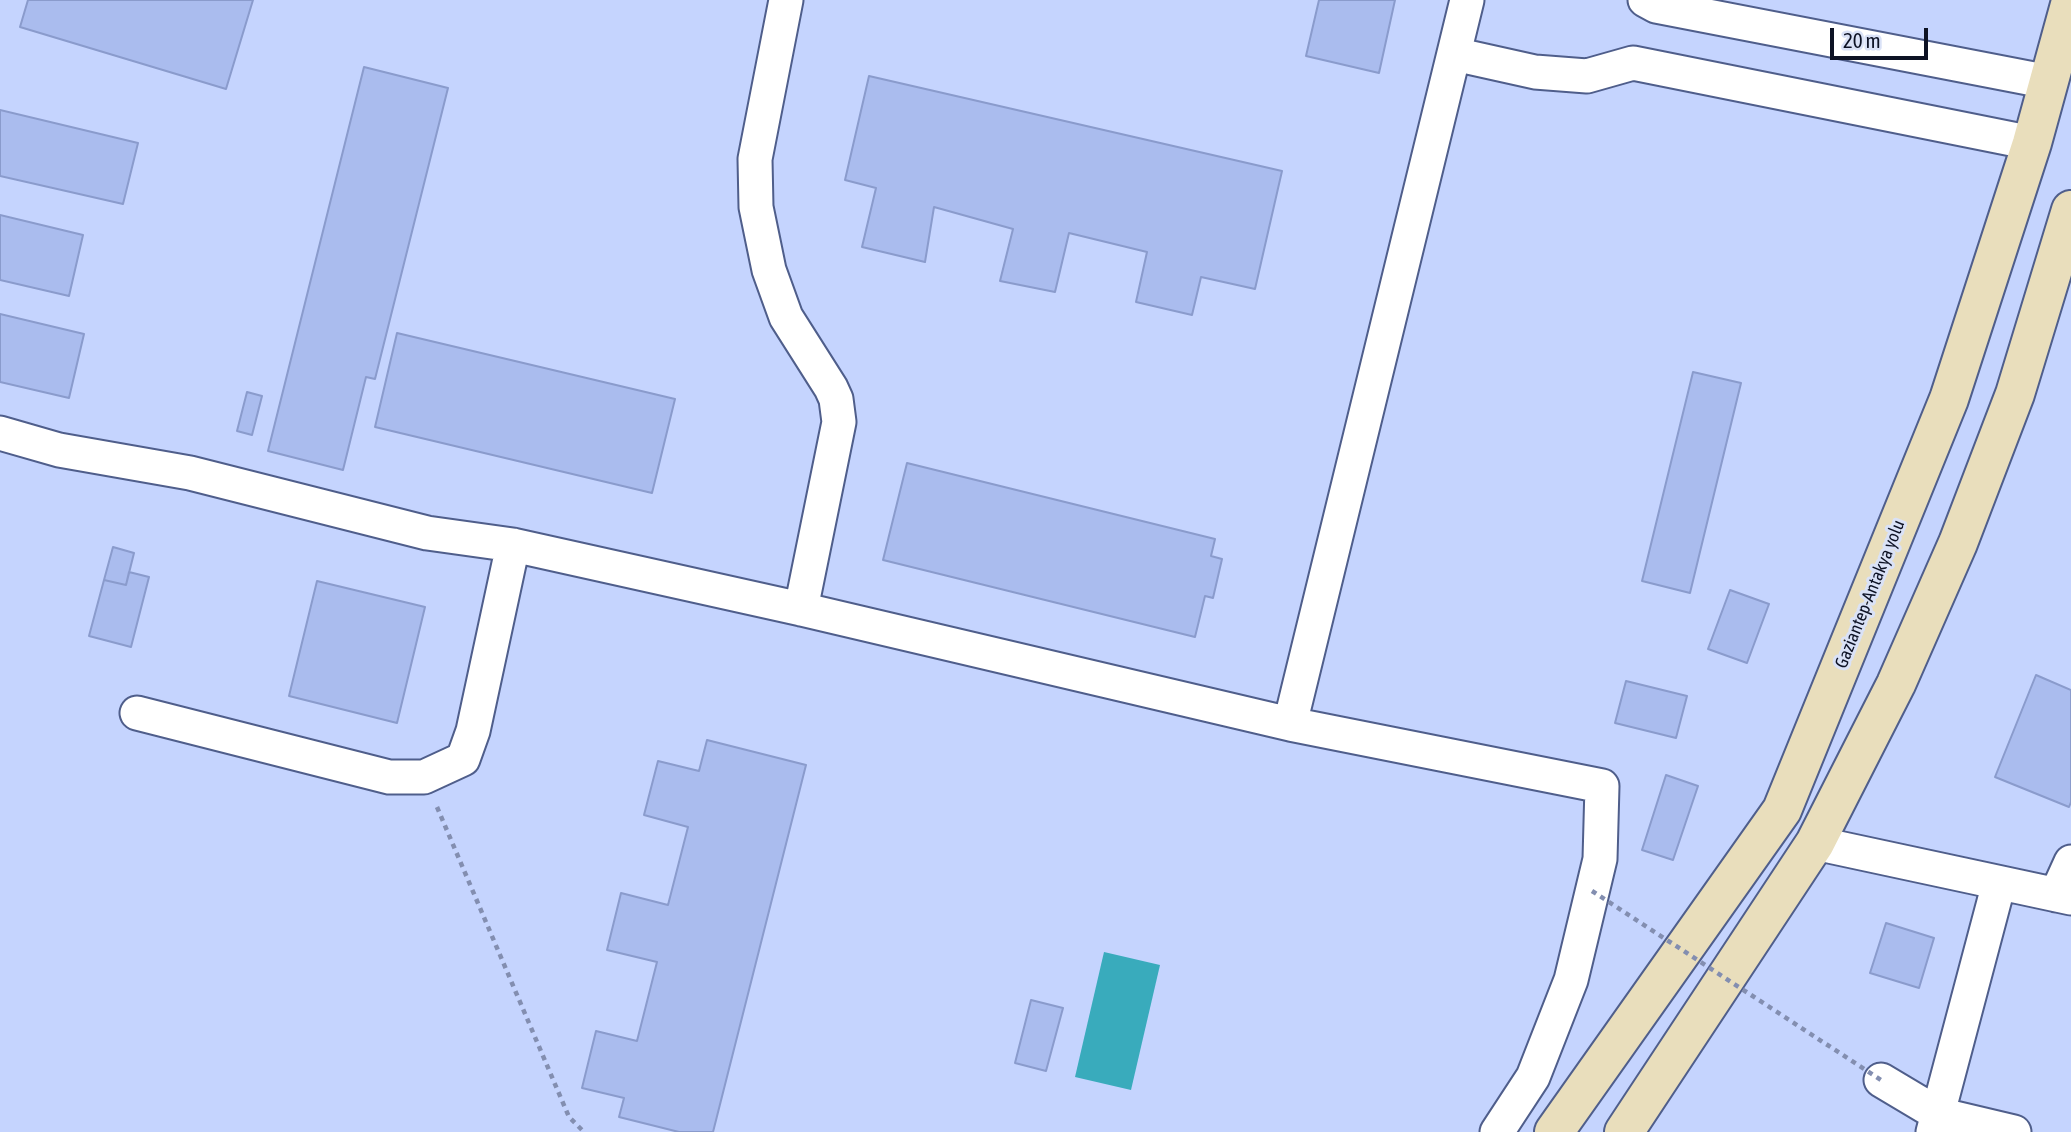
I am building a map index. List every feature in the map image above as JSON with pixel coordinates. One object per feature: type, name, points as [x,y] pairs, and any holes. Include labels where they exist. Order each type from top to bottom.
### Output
[{"type":"main road","name":"Gaziantep-Antakya yolu","points":[[1554,1132],[1782,810],[1949,399],[2032,143],[2071,1]]},
{"type":"main road","points":[[1623,1132],[1815,843],[1896,684],[1958,543],[2015,394],[2071,210]]},
{"type":"street","points":[[786,0],[755,159],[756,207],[769,270],[786,317],[831,388],[836,399],[839,422],[801,609]]},
{"type":"street","points":[[1290,724],[1467,0]]},
{"type":"street","points":[[1645,0],[1656,6],[2049,82]]},
{"type":"street","points":[[1454,54],[1535,72],[1587,76],[1633,62],[2032,143]]},
{"type":"street","points":[[0,433],[59,450],[190,473],[427,533],[513,545],[801,609],[1290,724],[1602,786],[1600,859],[1571,981],[1533,1077],[1497,1132]]},
{"type":"street","points":[[137,713],[389,777],[424,778],[463,759],[473,731],[513,545]]},
{"type":"street","points":[[1815,843],[2064,897],[2071,862]]},
{"type":"street","points":[[1936,1123],[1999,883]]},
{"type":"street","points":[[1881,1080],[1936,1123],[2014,1132]]},
{"type":"path","points":[[424,778],[569,1117],[584,1132]]},
{"type":"path","points":[[1592,891],[1881,1080]]},
{"type":"shaded area","points":[[1104,952],[1160,965],[1131,1090],[1075,1077]]},
{"type":"building","points":[[28,0],[253,0],[226,89],[20,27]]},
{"type":"building","points":[[1319,0],[1395,0],[1379,73],[1306,56]]},
{"type":"building","points":[[364,67],[448,88],[375,379],[366,377],[343,470],[268,451]]},
{"type":"building","points":[[869,76],[1282,171],[1255,289],[1201,277],[1192,315],[1136,302],[1147,252],[1069,233],[1055,292],[1000,281],[1013,229],[934,207],[925,262],[862,247],[876,188],[845,180]]},
{"type":"building","points":[[0,110],[138,143],[123,204],[0,176]]},
{"type":"building","points":[[0,215],[83,235],[69,296],[0,280]]},
{"type":"building","points":[[0,314],[84,334],[69,398],[0,382]]},
{"type":"building","points":[[397,333],[675,399],[652,493],[375,427]]},
{"type":"building","points":[[1693,372],[1741,383],[1690,593],[1642,581]]},
{"type":"building","points":[[247,392],[262,396],[252,435],[237,431]]},
{"type":"building","points":[[907,463],[1215,539],[1211,556],[1222,559],[1213,598],[1205,596],[1195,637],[883,560]]},
{"type":"building","points":[[113,547],[134,553],[126,585],[104,580]]},
{"type":"building","points":[[129,572],[149,577],[131,647],[89,636],[104,580],[126,585]]},
{"type":"building","points":[[317,581],[425,607],[397,723],[289,696]]},
{"type":"building","points":[[1730,590],[1769,604],[1747,663],[1708,649]]},
{"type":"building","points":[[2036,675],[2071,690],[2069,807],[1995,777]]},
{"type":"building","points":[[1626,681],[1687,696],[1676,738],[1615,723]]},
{"type":"building","points":[[707,740],[806,765],[713,1132],[679,1132],[619,1117],[624,1098],[582,1088],[596,1031],[637,1041],[657,962],[607,950],[621,893],[668,905],[688,827],[644,815],[658,761],[699,771]]},
{"type":"building","points":[[1666,775],[1698,786],[1673,860],[1642,850]]},
{"type":"building","points":[[1886,923],[1934,938],[1919,988],[1870,973]]},
{"type":"building","points":[[1031,1000],[1063,1008],[1046,1071],[1015,1063]]}]
